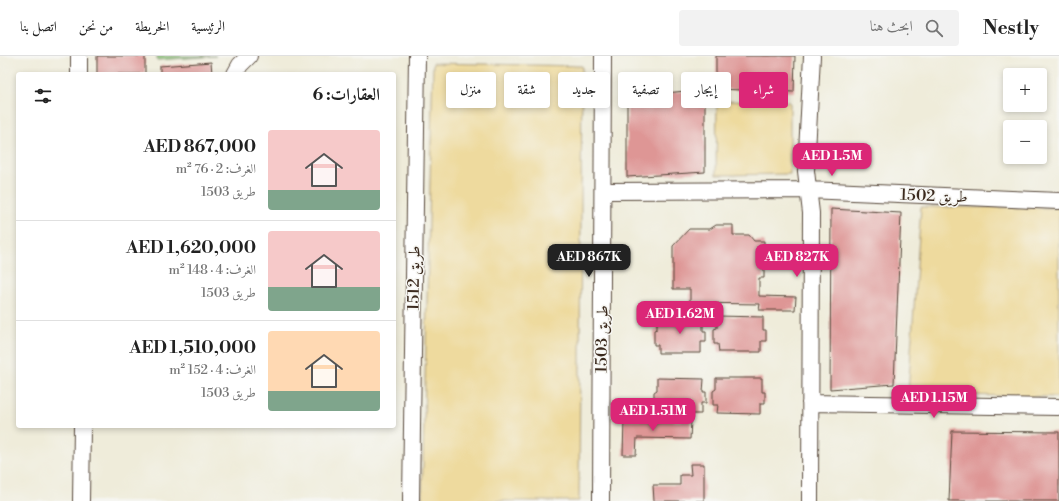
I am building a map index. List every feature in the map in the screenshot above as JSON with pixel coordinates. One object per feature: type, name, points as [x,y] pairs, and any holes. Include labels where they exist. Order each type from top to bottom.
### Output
[{"type":"street","points":[[79,56],[79,72]]},
{"type":"street","points":[[236,72],[240,65],[249,56]]},
{"type":"street","name":"طريق 1512","points":[[411,501],[418,56]]},
{"type":"street","name":"طريق 1503","points":[[601,501],[604,191],[603,56]]},
{"type":"street","points":[[810,501],[811,213],[806,160],[812,56]]},
{"type":"street","name":"طريق 1502","points":[[604,191],[808,190],[1059,201]]},
{"type":"street","points":[[810,403],[1058,407]]},
{"type":"street","points":[[81,501],[82,428]]},
{"type":"green space","points":[[157,56],[216,56],[157,60]]},
{"type":"sand","points":[[433,63],[582,66],[582,72],[558,72],[558,108],[582,108],[579,501],[422,501]]},
{"type":"sand","points":[[731,101],[739,101],[739,108],[788,108],[788,102],[790,102],[790,174],[716,175],[717,108],[731,108]]},
{"type":"sand","points":[[921,207],[1059,208],[1059,397],[908,394]]},
{"type":"building","points":[[97,56],[145,56],[145,72],[97,72]]},
{"type":"building","points":[[716,56],[795,56],[794,92],[788,92],[788,72],[739,72],[739,90],[731,90],[731,72],[716,72]]},
{"type":"building","points":[[211,62],[212,72],[160,72],[160,66]]},
{"type":"building","points":[[681,91],[681,108],[705,108],[705,172],[627,177],[627,108],[673,108],[673,92]]},
{"type":"building","points":[[831,209],[901,213],[894,384],[830,389]]},
{"type":"building","points":[[716,225],[733,225],[733,235],[749,235],[754,241],[764,241],[764,278],[759,278],[759,296],[796,297],[795,310],[759,310],[760,304],[690,303],[690,289],[673,289],[673,246],[689,229],[710,229]]},
{"type":"building","points":[[717,316],[763,317],[763,330],[766,330],[766,341],[761,341],[761,352],[719,352],[718,344],[714,344],[714,329],[717,328]]},
{"type":"building","points":[[657,317],[703,318],[703,331],[706,331],[706,342],[701,342],[701,353],[658,353],[658,345],[654,345],[654,330],[657,329]]},
{"type":"building","points":[[657,378],[704,379],[703,392],[706,392],[706,403],[701,403],[701,414],[659,414],[659,406],[654,406],[654,392],[657,390]]},
{"type":"building","points":[[716,378],[762,378],[762,392],[765,392],[765,403],[760,403],[760,414],[717,413],[718,405],[713,405],[713,391],[716,389]]},
{"type":"building","points":[[624,420],[691,421],[690,439],[637,438],[636,455],[623,455]]},
{"type":"building","points":[[952,431],[1059,432],[1059,501],[949,501]]},
{"type":"building","points":[[690,464],[704,464],[704,501],[654,501],[653,485],[680,485],[680,475],[691,475]]}]
